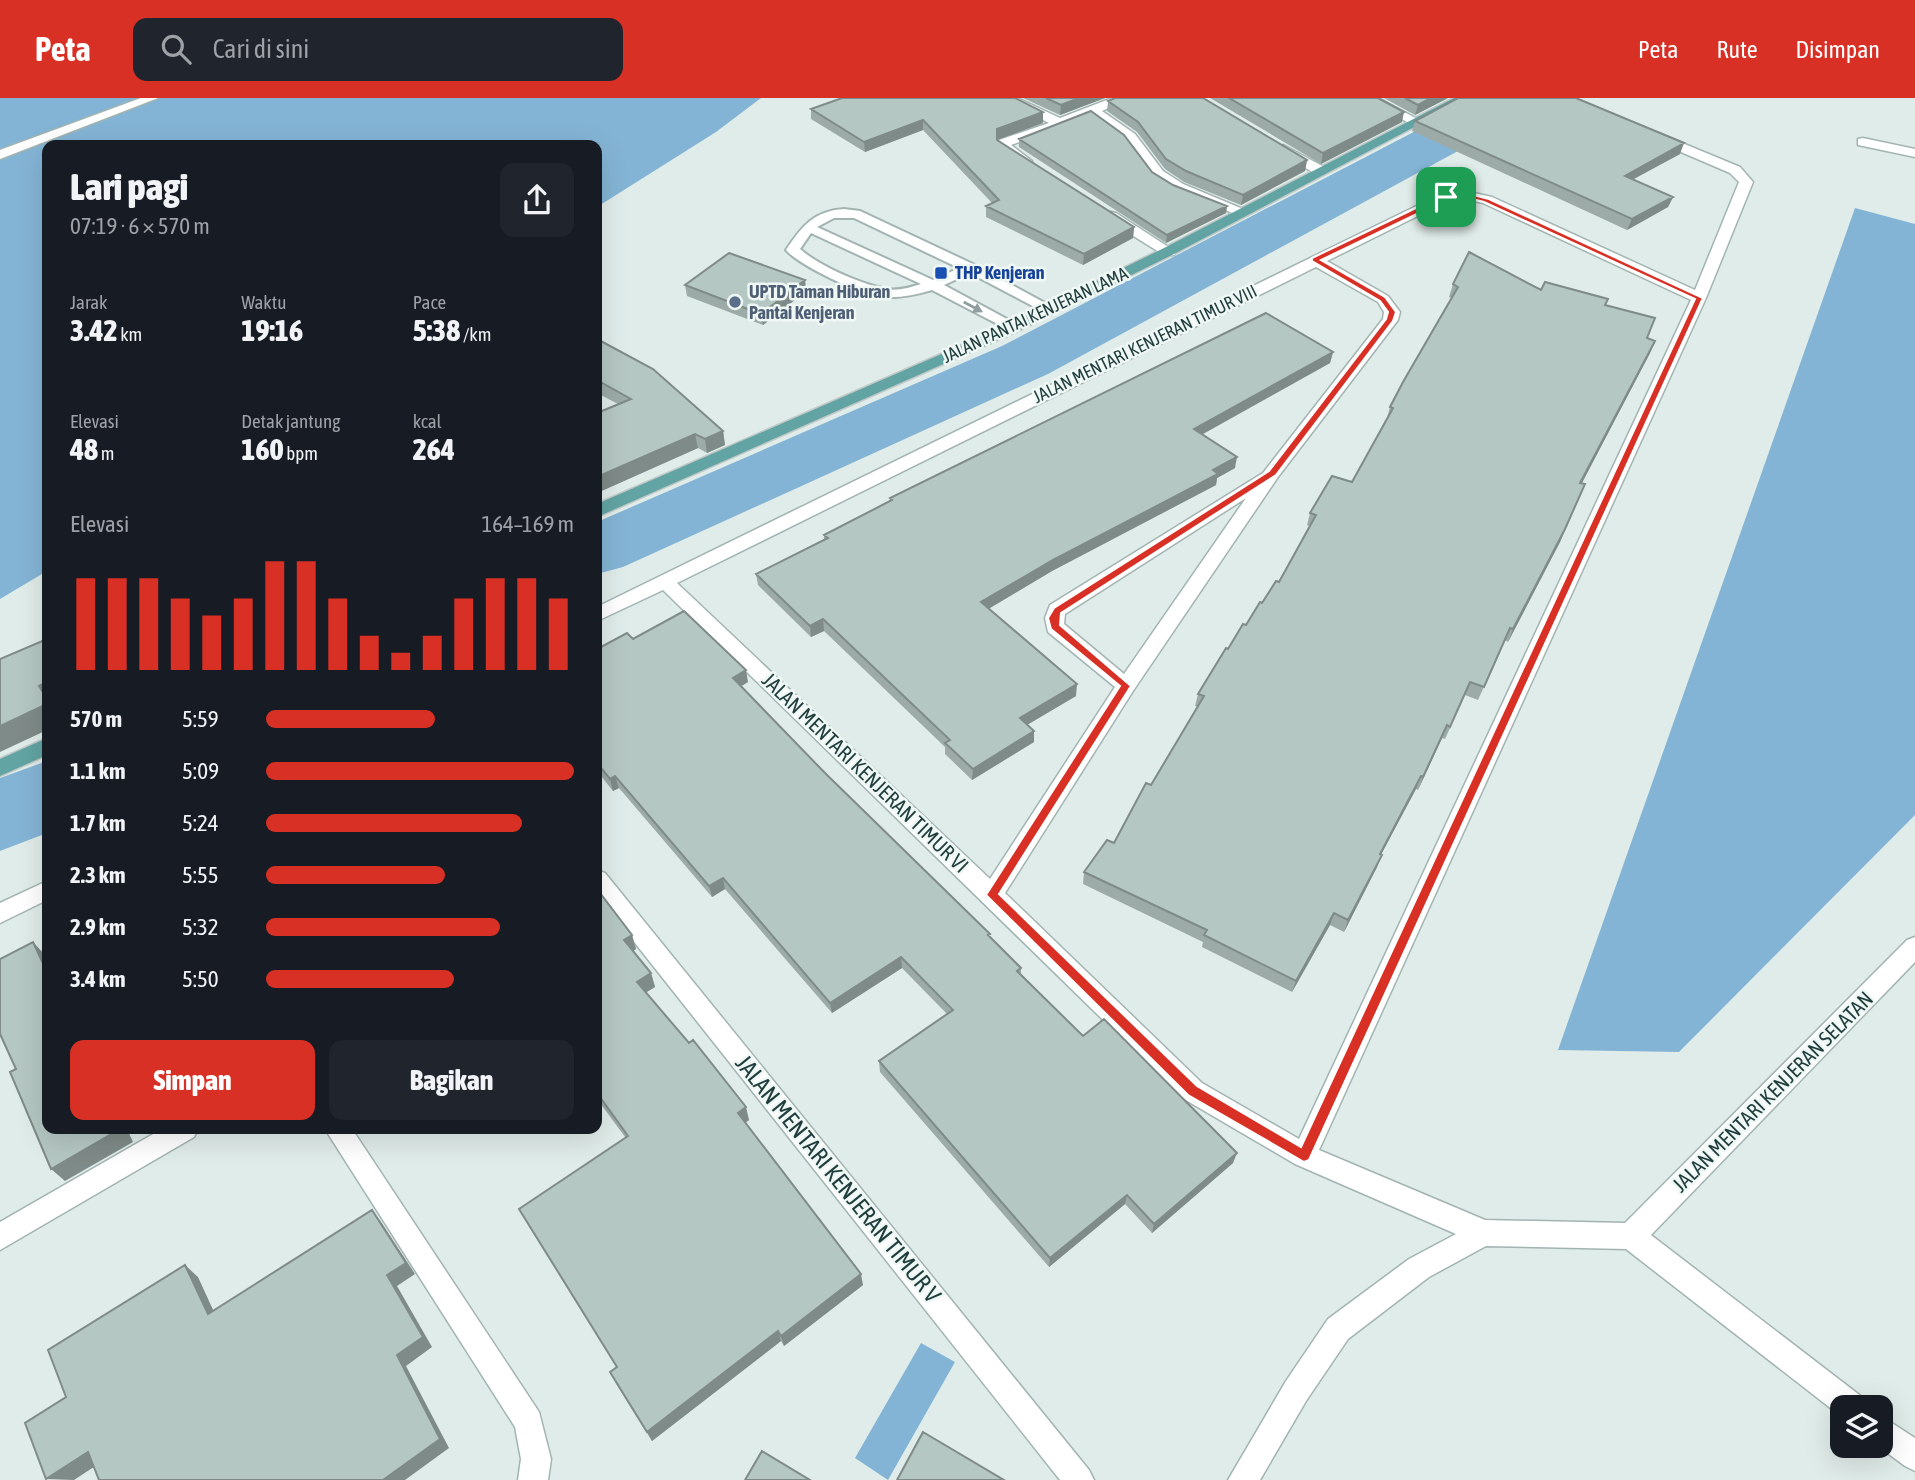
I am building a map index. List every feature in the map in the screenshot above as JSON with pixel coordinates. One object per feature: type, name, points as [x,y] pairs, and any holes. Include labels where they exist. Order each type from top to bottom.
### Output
[{"type":"main road","name":"JALAN PANTAI KENJERAN LAMA","points":[[602,508],[1051,310],[1169,252],[1463,98]]},
{"type":"main road","points":[[0,768],[42,748]]},
{"type":"street","points":[[0,156],[152,98]]},
{"type":"street","points":[[1007,98],[1060,123]]},
{"type":"street","points":[[1040,171],[1006,148],[1004,143],[1123,98]]},
{"type":"street","points":[[1368,98],[1418,122]]},
{"type":"street","points":[[1092,110],[1130,137],[1158,174],[1178,187],[1243,212]]},
{"type":"street","points":[[1304,1156],[1699,298],[1746,182],[1735,170],[1636,128]]},
{"type":"street","points":[[1271,142],[1321,171]]},
{"type":"street","points":[[1863,142],[1915,153]]},
{"type":"street","name":"JALAN MENTARI KENJERAN TIMUR VIII","points":[[602,612],[1446,197],[1461,194],[1487,200],[1699,298]]},
{"type":"street","points":[[1103,211],[1169,252]]},
{"type":"street","points":[[992,895],[1126,686],[1272,473],[1390,320],[1392,312],[1382,299],[1315,260]]},
{"type":"street","points":[[1126,686],[1055,627],[1057,610],[1272,473]]},
{"type":"street","name":"JALAN MENTARI KENJERAN TIMUR VI","points":[[664,581],[1193,1091],[1304,1156],[1484,1233]]},
{"type":"street","name":"JALAN MENTARI KENJERAN TIMUR V","points":[[602,885],[1079,1480]]},
{"type":"street","points":[[0,914],[42,893]]},
{"type":"street","name":"JALAN MENTARI KENJERAN SELATAN","points":[[1631,1236],[1915,947]]},
{"type":"street","points":[[0,1237],[176,1134]]},
{"type":"street","points":[[341,1134],[529,1422],[536,1460],[533,1480]]},
{"type":"street","points":[[1243,1480],[1296,1391],[1338,1329],[1419,1268],[1484,1233],[1631,1236],[1836,1395]]},
{"type":"street","points":[[1893,1439],[1915,1456]]},
{"type":"lane","points":[[970,268],[933,285],[907,293],[881,293],[808,263],[793,250],[808,227],[836,212],[856,214],[970,268],[1051,310]]},
{"type":"lane","points":[[808,227],[933,285],[1013,328]]},
{"type":"water","points":[[0,98],[761,98],[716,132],[602,204],[602,140],[42,140],[42,574],[0,599]]},
{"type":"water","points":[[1855,208],[1915,224],[1915,815],[1679,1052],[1558,1050]]},
{"type":"water","points":[[921,1343],[955,1362],[888,1480],[855,1458]]},
{"type":"building","points":[[842,98],[1015,98],[1043,112],[997,129],[997,140],[1134,227],[1084,254],[986,206],[999,200],[923,120],[864,142],[811,109]]},
{"type":"building","points":[[1046,98],[1079,98],[1061,105]]},
{"type":"building","points":[[1115,98],[1203,98],[1307,160],[1243,195],[1186,171],[1166,159],[1138,122],[1108,101]]},
{"type":"building","points":[[1229,98],[1378,98],[1404,112],[1323,153]]},
{"type":"building","points":[[1405,98],[1431,98],[1418,105]]},
{"type":"building","points":[[1458,98],[1576,98],[1684,143],[1625,176],[1673,197],[1632,219],[1415,121]]},
{"type":"building","points":[[1091,111],[1124,135],[1152,172],[1173,185],[1227,206],[1167,235],[1019,139]]},
{"type":"building","points":[[1469,252],[1541,290],[1545,282],[1608,299],[1605,305],[1655,318],[1647,338],[1655,341],[1580,483],[1585,484],[1565,529],[1513,629],[1510,628],[1484,687],[1470,682],[1450,727],[1447,725],[1423,777],[1421,776],[1380,854],[1382,855],[1348,920],[1334,913],[1296,981],[1204,935],[1207,930],[1084,872],[1107,840],[1114,843],[1146,783],[1151,785],[1204,696],[1198,694],[1226,648],[1228,649],[1243,624],[1246,625],[1276,581],[1279,582],[1316,515],[1310,513],[1332,476],[1352,482],[1393,408],[1390,407],[1403,382],[1458,287],[1453,284]]},
{"type":"building","points":[[729,253],[805,280],[761,314],[685,285]]},
{"type":"building","points":[[1266,313],[1333,352],[1194,429],[1237,457],[1213,470],[1218,474],[1053,560],[981,602],[1077,684],[1020,718],[1034,731],[973,769],[945,743],[950,740],[823,619],[810,626],[756,574],[828,538],[824,535],[892,500],[890,498]]},
{"type":"building","points":[[602,342],[653,369],[723,431],[705,439],[695,434],[602,475],[602,411],[631,399],[602,383]]},
{"type":"building","points":[[684,611],[746,670],[733,678],[825,773],[990,934],[988,935],[1021,968],[1017,971],[1083,1036],[1104,1019],[1237,1153],[1154,1224],[1127,1195],[1050,1258],[879,1061],[953,1010],[901,957],[830,1003],[723,878],[709,886],[615,776],[610,779],[602,769],[602,646],[627,633],[633,639]]},
{"type":"building","points":[[42,641],[42,684],[39,686],[42,691],[42,706],[0,726],[0,659]]},
{"type":"building","points":[[602,896],[632,935],[624,940],[651,973],[637,982],[689,1043],[693,1040],[746,1107],[738,1113],[861,1274],[781,1336],[778,1331],[647,1432],[610,1372],[617,1367],[519,1209],[628,1136],[602,1100]]},
{"type":"building","points":[[33,942],[42,961],[42,1134],[111,1134],[51,1169],[10,1072],[16,1069],[0,1034],[0,959]]},
{"type":"building","points":[[372,1210],[406,1263],[387,1275],[423,1337],[397,1355],[440,1439],[383,1480],[99,1480],[88,1452],[46,1479],[25,1423],[66,1397],[48,1350],[185,1265],[208,1314]]},
{"type":"building","points":[[923,1432],[1004,1480],[897,1480]]},
{"type":"building","points":[[762,1451],[810,1480],[745,1480]]},
{"type":"waterway","points":[[602,548],[1025,360],[1517,98]]},
{"type":"waterway","points":[[0,817],[42,796]]},
{"type":"place","name":"THP Kenjeran","points":[[941,273]]},
{"type":"place","name":"UPTD Taman Hiburan Pantai Kenjeran","points":[[735,302]]},
{"type":"route","points":[[1461,194],[1487,200],[1699,298],[1304,1156],[1193,1091],[992,895],[1126,686],[1055,627],[1057,610],[1272,473],[1390,320],[1392,312],[1382,299],[1315,260],[1446,197],[1461,194]]}]
